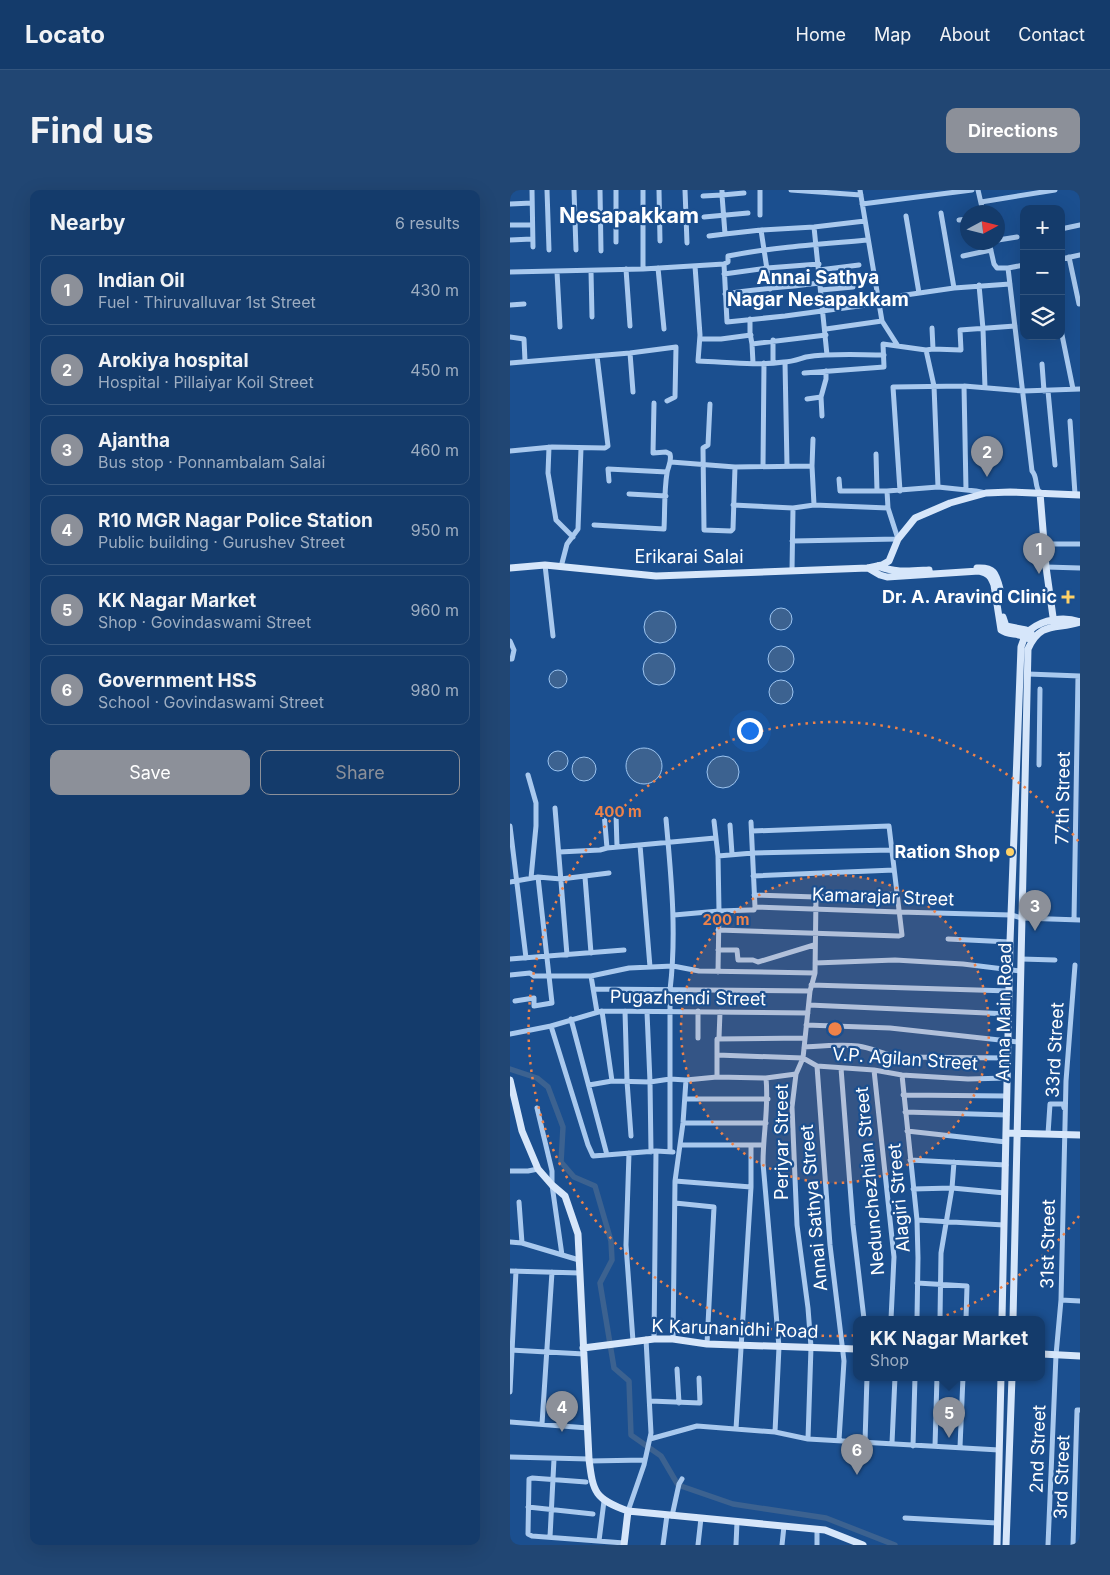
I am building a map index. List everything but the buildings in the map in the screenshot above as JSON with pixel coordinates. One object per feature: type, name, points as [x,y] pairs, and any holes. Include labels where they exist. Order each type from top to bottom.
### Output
[{"type":"main road","points":[[868,568],[889,561],[898,539],[914,518],[950,503],[986,493],[1078,494]]},
{"type":"main road","points":[[1040,493],[1053,623]]},
{"type":"main road","name":"Erikarai Salai","points":[[510,568],[545,565],[656,576],[868,568]]},
{"type":"main road","points":[[878,566],[894,571],[990,568],[996,575],[1000,587],[1006,626],[1030,636]]},
{"type":"main road","points":[[868,568],[887,577],[987,572],[992,578],[994,585],[1001,630],[1006,633],[1030,636]]},
{"type":"main road","points":[[1030,636],[1044,622],[1053,623],[1072,618],[1080,622]]},
{"type":"main road","name":"Anna Main Road","points":[[1013,1316],[1026,719],[1030,636]]},
{"type":"main road","name":"Anna Main Road","points":[[1002,1316],[1011,970],[1010,942],[1021,647],[1030,636]]},
{"type":"main road","points":[[510,1082],[522,1131],[538,1169],[552,1186],[566,1196],[578,1234],[589,1460],[592,1483],[597,1494],[604,1501],[628,1511],[825,1530],[863,1545]]},
{"type":"main road","points":[[1006,1133],[1080,1134]]},
{"type":"main road","name":"K Karunanidhi Road","points":[[584,1351],[650,1339],[673,1339],[706,1344],[853,1349]]},
{"type":"main road","points":[[1045,1354],[1080,1356]]},
{"type":"main road","points":[[996,1545],[1001,1381]]},
{"type":"main road","points":[[1006,1545],[1012,1381]]},
{"type":"main road","points":[[624,1544],[628,1511]]},
{"type":"street","points":[[532,190],[532,247]]},
{"type":"street","points":[[547,190],[548,250]]},
{"type":"street","points":[[574,190],[576,250]]},
{"type":"street","points":[[600,190],[600,251]]},
{"type":"street","points":[[616,190],[616,242]]},
{"type":"street","points":[[643,190],[643,269]]},
{"type":"street","points":[[659,190],[660,241]]},
{"type":"street","points":[[685,190],[687,243]]},
{"type":"street","points":[[760,190],[760,215]]},
{"type":"street","points":[[791,190],[860,192],[882,322],[898,346]]},
{"type":"street","points":[[862,204],[972,190]]},
{"type":"street","points":[[978,190],[982,205]]},
{"type":"street","points":[[981,202],[1055,190]]},
{"type":"street","points":[[703,196],[722,192],[744,193]]},
{"type":"street","points":[[722,192],[725,234]]},
{"type":"street","points":[[510,204],[532,203]]},
{"type":"street","points":[[704,217],[748,213]]},
{"type":"street","points":[[941,213],[954,288]]},
{"type":"street","points":[[906,216],[919,293]]},
{"type":"street","points":[[709,236],[761,230],[814,228],[865,221]]},
{"type":"street","points":[[510,225],[532,224]]},
{"type":"street","points":[[1065,228],[1080,225]]},
{"type":"street","points":[[814,228],[827,355]]},
{"type":"street","points":[[761,230],[770,289]]},
{"type":"street","points":[[1005,239],[1017,237]]},
{"type":"street","points":[[510,240],[532,240]]},
{"type":"street","points":[[510,272],[591,271],[724,264],[728,262],[728,256],[764,250],[868,240]]},
{"type":"street","points":[[963,256],[991,250],[995,267],[1008,268],[1020,266]]},
{"type":"street","points":[[1065,258],[1080,255]]},
{"type":"street","points":[[1069,257],[1079,304]]},
{"type":"street","points":[[724,264],[728,322],[874,304],[878,299],[954,288],[1010,284]]},
{"type":"street","points":[[724,274],[819,264]]},
{"type":"street","points":[[819,270],[859,265]]},
{"type":"street","points":[[695,266],[700,339],[698,361],[773,363],[827,355],[884,354]]},
{"type":"street","points":[[658,268],[664,329]]},
{"type":"street","points":[[1008,268],[1032,471],[1035,474],[1036,488],[1040,493]]},
{"type":"street","points":[[626,269],[630,326]]},
{"type":"street","points":[[591,271],[592,316]]},
{"type":"street","points":[[557,272],[560,327]]},
{"type":"street","points":[[725,294],[820,283]]},
{"type":"street","points":[[979,285],[985,388]]},
{"type":"street","points":[[821,290],[853,286]]},
{"type":"street","points":[[510,304],[524,304]]},
{"type":"street","points":[[750,319],[753,363]]},
{"type":"street","points":[[752,344],[882,322]]},
{"type":"street","points":[[804,373],[884,367],[884,344],[926,350],[961,350],[960,330],[1015,326]]},
{"type":"street","points":[[932,328],[933,349]]},
{"type":"street","points":[[700,339],[721,339],[751,335]]},
{"type":"street","points":[[510,337],[524,338],[525,361]]},
{"type":"street","points":[[773,340],[773,363]]},
{"type":"street","points":[[1063,340],[1074,389]]},
{"type":"street","points":[[510,363],[630,353],[676,347],[675,397],[667,401]]},
{"type":"street","points":[[926,350],[934,386],[938,487]]},
{"type":"street","points":[[630,353],[633,392]]},
{"type":"street","points":[[510,451],[549,447],[605,448],[608,446],[597,356]]},
{"type":"street","points":[[785,362],[786,466]]},
{"type":"street","points":[[763,466],[764,363]]},
{"type":"street","points":[[1042,364],[1055,465]]},
{"type":"street","points":[[822,416],[821,398],[826,371]]},
{"type":"street","points":[[964,386],[966,490]]},
{"type":"street","points":[[900,490],[893,387],[964,386],[1023,391],[1080,388]]},
{"type":"street","points":[[807,399],[821,398]]},
{"type":"street","points":[[594,524],[664,529],[667,472],[671,462],[670,454],[666,452],[653,453],[654,402]]},
{"type":"street","points":[[710,404],[708,445],[703,448],[704,530],[731,531],[733,529],[736,467]]},
{"type":"street","points":[[1070,421],[1078,494]]},
{"type":"street","points":[[813,439],[814,505]]},
{"type":"street","points":[[549,447],[548,473],[556,520],[573,537]]},
{"type":"street","points":[[561,567],[567,544],[578,529],[581,448]]},
{"type":"street","points":[[876,454],[877,491]]},
{"type":"street","points":[[671,462],[736,467],[812,466]]},
{"type":"street","points":[[609,481],[608,469],[667,472]]},
{"type":"street","points":[[839,479],[840,491],[887,491],[938,487],[986,493]]},
{"type":"street","points":[[792,541],[898,539],[888,508],[887,491]]},
{"type":"street","points":[[629,494],[666,496]]},
{"type":"street","points":[[733,505],[793,508],[814,505],[888,508]]},
{"type":"street","points":[[792,571],[793,508]]},
{"type":"street","points":[[1044,544],[1080,544]]},
{"type":"street","points":[[545,565],[553,636]]},
{"type":"street","points":[[1046,566],[1080,568]]},
{"type":"street","points":[[510,640],[514,650],[510,660]]},
{"type":"street","points":[[1028,674],[1079,676]]},
{"type":"street","name":"77th Street","points":[[1077,920],[1079,676]]},
{"type":"street","points":[[1039,765],[1040,689]]},
{"type":"street","points":[[1026,719],[1040,720]]},
{"type":"street","points":[[528,776],[536,803],[536,826],[531,878]]},
{"type":"street","points":[[555,808],[567,956]]},
{"type":"street","points":[[607,848],[604,813],[609,811],[616,814],[617,846]]},
{"type":"street","points":[[666,818],[674,915],[673,966],[670,990],[670,1152]]},
{"type":"street","points":[[714,822],[718,856],[718,972]]},
{"type":"street","points":[[751,822],[755,907]]},
{"type":"street","points":[[510,826],[526,958]]},
{"type":"street","points":[[730,826],[732,854]]},
{"type":"street","points":[[718,930],[902,935],[889,826],[752,831]]},
{"type":"street","points":[[559,852],[600,850],[617,846],[715,838]]},
{"type":"street","points":[[640,845],[650,967]]},
{"type":"street","points":[[718,856],[732,854],[892,850]]},
{"type":"street","points":[[753,876],[894,870]]},
{"type":"street","points":[[510,882],[538,877],[561,879],[609,873]]},
{"type":"street","points":[[515,1001],[534,998],[534,1006],[552,1003],[538,877]]},
{"type":"street","points":[[585,877],[591,953]]},
{"type":"street","points":[[754,895],[816,897],[897,894]]},
{"type":"street","name":"Periyar Street","points":[[808,1439],[811,1348],[808,1308],[797,1225],[792,1107],[796,1074],[803,1058],[810,991],[815,973],[814,934],[816,897]]},
{"type":"street","name":"Kamarajar Street","points":[[674,915],[754,910],[755,907],[1011,914],[1022,918],[1077,920]]},
{"type":"street","points":[[948,939],[1010,942]]},
{"type":"street","points":[[718,950],[737,950],[738,960],[758,962],[814,945]]},
{"type":"street","points":[[510,959],[624,950]]},
{"type":"street","points":[[1021,959],[1055,960]]},
{"type":"street","points":[[815,963],[895,960],[963,964],[1020,971]]},
{"type":"street","points":[[510,974],[590,976],[629,968],[673,966],[699,971],[718,972],[815,973]]},
{"type":"street","name":"33rd Street","points":[[1064,1134],[1066,1081],[1076,967]]},
{"type":"street","points":[[590,976],[600,1011],[612,1081]]},
{"type":"street","points":[[811,985],[1010,991]]},
{"type":"street","points":[[593,989],[810,991]]},
{"type":"street","points":[[809,1005],[1009,1014]]},
{"type":"street","name":"Pugazhendi Street","points":[[510,1034],[551,1026],[600,1011],[808,1013]]},
{"type":"street","points":[[625,1011],[631,1136]]},
{"type":"street","points":[[698,1011],[698,1038]]},
{"type":"street","points":[[628,1511],[645,1460],[651,1433],[650,1339],[653,1151],[647,1012]]},
{"type":"street","points":[[716,1078],[717,1038],[720,1038],[720,1012]]},
{"type":"street","points":[[571,1019],[607,1155]]},
{"type":"street","points":[[551,1026],[593,1156],[653,1151],[678,1153]]},
{"type":"street","points":[[806,1026],[890,1028],[1019,1042]]},
{"type":"street","points":[[720,1038],[805,1038]]},
{"type":"street","points":[[804,1047],[858,1046],[900,1058],[1008,1058]]},
{"type":"street","points":[[717,1054],[803,1058]]},
{"type":"street","name":"V.P. Agilan Street","points":[[803,1058],[817,1066],[874,1070],[902,1075],[968,1079],[1008,1078]]},
{"type":"street","name":"Annai Sathya Street","points":[[817,1066],[830,1245],[844,1361],[839,1440]]},
{"type":"street","points":[[841,1068],[853,1225],[864,1316]]},
{"type":"street","name":"Nedunchezhian Street","points":[[874,1070],[894,1257],[891,1316]]},
{"type":"street","points":[[589,1085],[612,1081],[650,1082],[670,1079],[766,1078],[796,1074]]},
{"type":"street","name":"Alagiri Street","points":[[902,1075],[916,1220],[918,1258],[917,1316]]},
{"type":"street","points":[[766,1078],[768,1099],[763,1163],[779,1347],[775,1432]]},
{"type":"street","points":[[673,1339],[675,1181],[686,1080]]},
{"type":"street","points":[[903,1095],[1007,1096]]},
{"type":"street","points":[[685,1099],[768,1099]]},
{"type":"street","points":[[1048,1134],[1049,1105],[1062,1104],[1064,1106],[1064,1134]]},
{"type":"street","points":[[537,1108],[552,1171],[552,1186],[562,1255]]},
{"type":"street","points":[[905,1112],[1007,1115]]},
{"type":"street","points":[[682,1123],[766,1123]]},
{"type":"street","points":[[907,1131],[1006,1142]]},
{"type":"street","name":"31st Street","points":[[1056,1355],[1061,1300],[1064,1134]]},
{"type":"street","points":[[680,1145],[763,1145]]},
{"type":"street","points":[[736,1429],[751,1187],[751,1145]]},
{"type":"street","points":[[629,1153],[626,1245],[633,1341]]},
{"type":"street","points":[[910,1160],[1006,1165]]},
{"type":"street","points":[[940,1316],[941,1253],[952,1188],[954,1162]]},
{"type":"street","points":[[510,1171],[522,1172],[538,1169]]},
{"type":"street","points":[[675,1181],[751,1187]]},
{"type":"street","points":[[913,1189],[952,1188],[1005,1193]]},
{"type":"street","points":[[520,1202],[522,1243]]},
{"type":"street","points":[[675,1203],[714,1207],[706,1344]]},
{"type":"street","points":[[916,1220],[1004,1225]]},
{"type":"street","points":[[510,1242],[522,1243],[579,1260]]},
{"type":"street","points":[[510,1392],[513,1271],[580,1273]]},
{"type":"street","points":[[542,1424],[552,1272]]},
{"type":"street","points":[[917,1283],[967,1286],[966,1316]]},
{"type":"street","points":[[1061,1300],[1080,1301]]},
{"type":"street","points":[[511,1350],[546,1352],[584,1351]]},
{"type":"street","name":"2nd Street","points":[[1048,1545],[1056,1355]]},
{"type":"street","points":[[677,1369],[679,1403]]},
{"type":"street","points":[[650,1401],[700,1403],[698,1378]]},
{"type":"street","points":[[865,1442],[867,1381]]},
{"type":"street","points":[[892,1443],[895,1381]]},
{"type":"street","points":[[913,1446],[915,1381]]},
{"type":"street","points":[[935,1446],[938,1381]]},
{"type":"street","points":[[960,1448],[963,1381]]},
{"type":"street","name":"3rd Street","points":[[1073,1545],[1079,1410]]},
{"type":"street","points":[[510,1422],[588,1428]]},
{"type":"street","points":[[650,1439],[696,1426],[775,1432],[808,1439],[999,1450]]},
{"type":"street","points":[[510,1457],[645,1460]]},
{"type":"street","points":[[550,1537],[554,1459]]},
{"type":"street","points":[[586,1482],[529,1479],[528,1534],[532,1536],[624,1544]]},
{"type":"street","points":[[663,1545],[670,1515],[682,1479]]},
{"type":"street","points":[[599,1541],[604,1501]]},
{"type":"street","points":[[528,1507],[593,1514]]},
{"type":"street","points":[[698,1545],[701,1518]]},
{"type":"street","points":[[905,1518],[997,1523]]},
{"type":"street","points":[[736,1545],[737,1522]]},
{"type":"street","points":[[782,1545],[784,1526]]},
{"type":"street","points":[[817,1529],[817,1545]]},
{"type":"water","points":[[781,608],[789,611],[792,619],[789,627],[781,630],[773,627],[770,619],[773,611]]},
{"type":"water","points":[[660,611],[671,616],[676,627],[671,638],[660,643],[649,638],[644,627],[649,616]]},
{"type":"water","points":[[781,646],[790,650],[794,659],[790,668],[781,672],[772,668],[768,659],[772,650]]},
{"type":"water","points":[[659,653],[665,654],[670,658],[674,663],[674,675],[670,680],[665,684],[659,685],[653,684],[648,680],[644,675],[643,669],[644,663],[648,658],[653,654]]},
{"type":"water","points":[[558,670],[564,673],[567,679],[564,685],[558,688],[552,685],[549,679],[552,673]]},
{"type":"water","points":[[781,680],[786,681],[792,687],[792,697],[786,703],[781,704],[776,703],[770,697],[769,692],[770,687],[776,681]]},
{"type":"water","points":[[644,748],[656,754],[662,766],[656,778],[644,784],[632,778],[626,766],[632,754]]},
{"type":"water","points":[[558,751],[565,754],[568,761],[565,768],[558,771],[551,768],[548,761],[551,754]]},
{"type":"water","points":[[723,756],[729,757],[734,761],[738,766],[738,778],[734,783],[729,787],[723,788],[717,787],[712,783],[708,778],[707,772],[708,766],[712,761],[717,757]]},
{"type":"water","points":[[584,757],[593,760],[596,769],[593,778],[584,781],[575,778],[572,769],[575,760]]},
{"type":"waterway","points":[[510,1069],[537,1078],[548,1087],[563,1127],[561,1162],[574,1177],[595,1186],[611,1241],[612,1260],[600,1283],[614,1368],[629,1381],[631,1435],[661,1456],[678,1485],[733,1504],[826,1518],[895,1545]]},
{"type":"place","name":"Arokiya hospital","points":[[987,477]]},
{"type":"place","name":"Indian Oil","points":[[1039,574]]},
{"type":"place","name":"Dr. A. Aravind Clinic","points":[[1068,597]]},
{"type":"place","name":"Ration Shop","points":[[1010,852]]},
{"type":"place","name":"Ajantha","points":[[1035,931]]},
{"type":"place","name":"R10 MGR Nagar Police Station","points":[[562,1432]]},
{"type":"place","name":"KK Nagar Market","points":[[949,1438]]},
{"type":"place","name":"Government HSS","points":[[857,1475]]},
{"type":"district","name":"Nesapakkam","points":[[629,215]]},
{"type":"district","name":"Annai Sathya Nagar Nesapakkam","points":[[818,288]]}]
